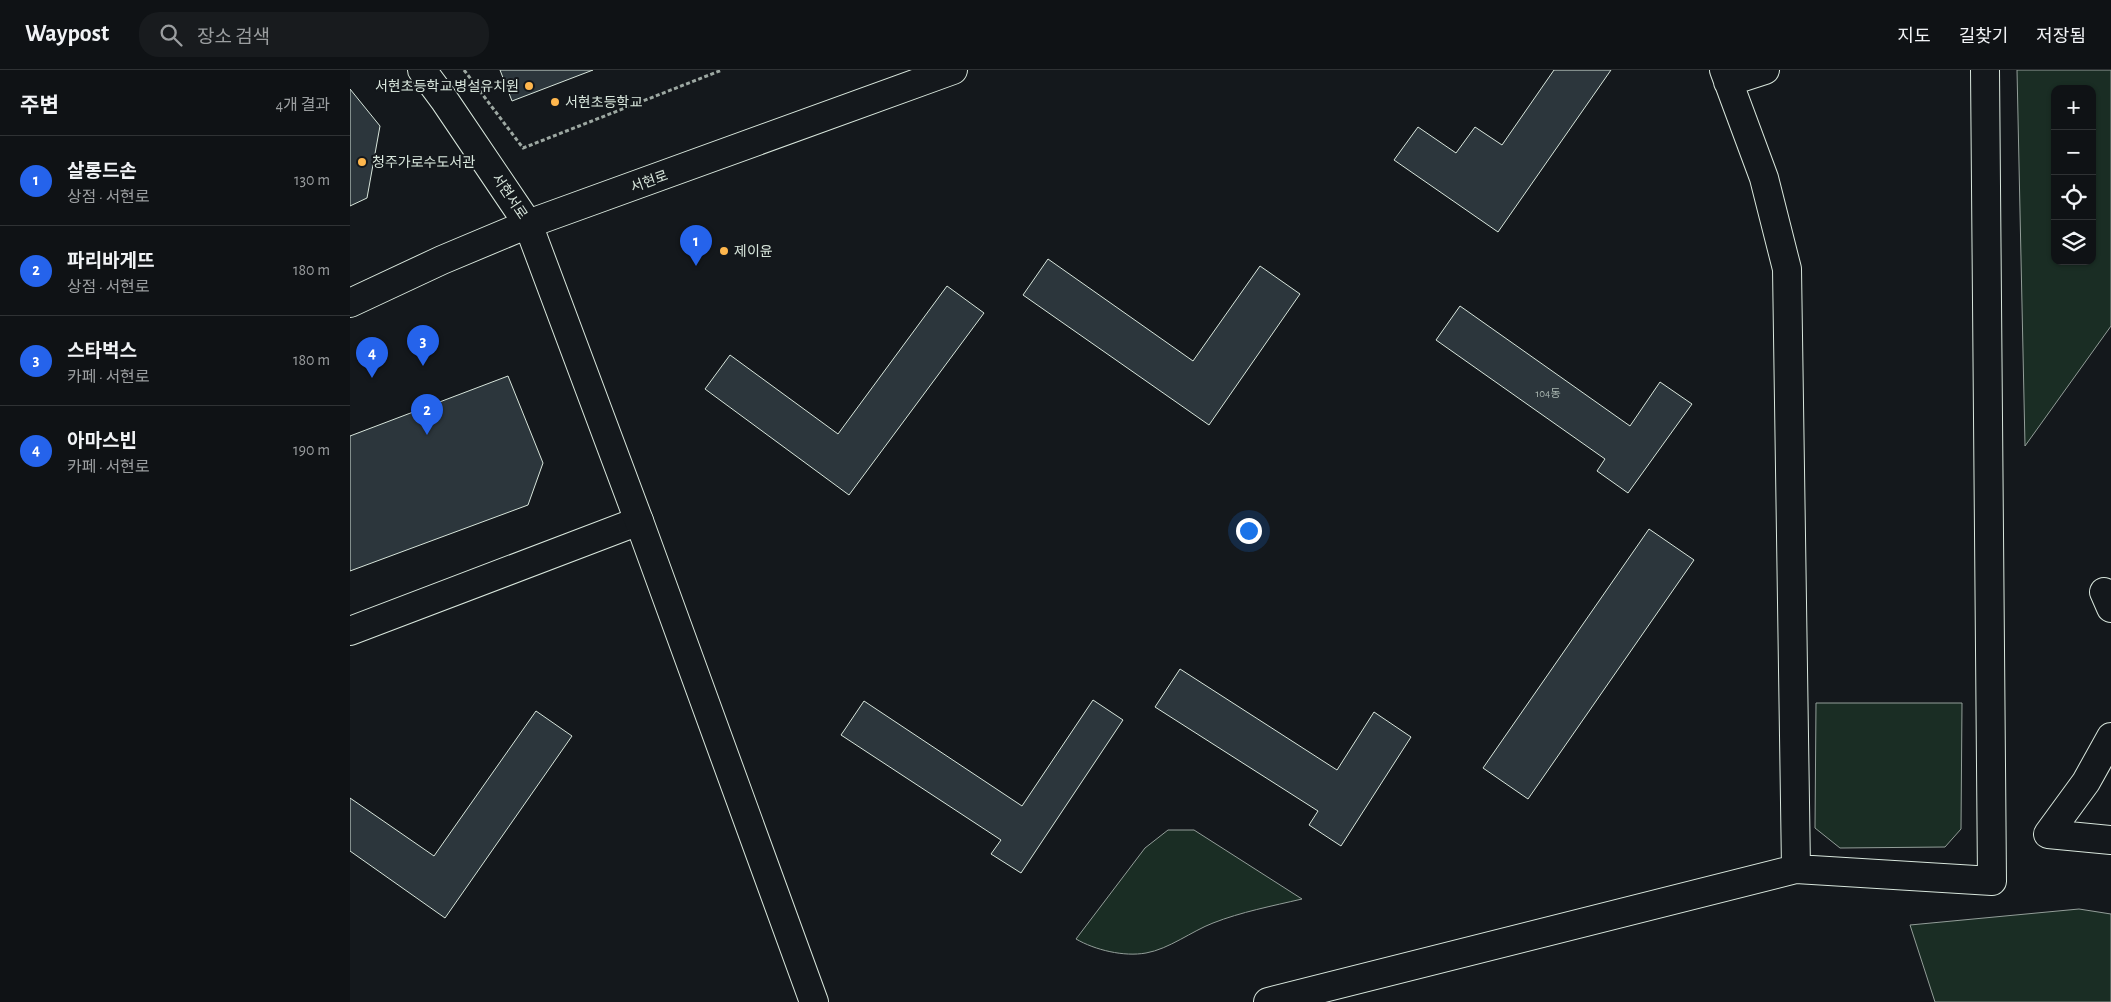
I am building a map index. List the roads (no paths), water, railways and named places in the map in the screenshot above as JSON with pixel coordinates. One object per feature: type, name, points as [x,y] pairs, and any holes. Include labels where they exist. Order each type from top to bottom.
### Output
[{"type":"street","name":"서현서로","points":[[422,70],[445,100],[528,224],[640,521],[814,1002]]},
{"type":"street","name":"서현로","points":[[350,303],[442,260],[528,224],[953,70]]},
{"type":"street","points":[[1765,70],[1726,76],[1764,178],[1787,269],[1796,869]]},
{"type":"street","points":[[1268,1002],[1597,921],[1796,869],[1992,881],[1985,70]]},
{"type":"street","points":[[350,631],[640,521]]},
{"type":"street","points":[[2111,737],[2086,782],[2048,834],[2111,840]]},
{"type":"place","name":"서현초등학교 병설유치원","points":[[529,86]]},
{"type":"place","name":"서현초등학교","points":[[555,102]]},
{"type":"place","name":"청주가로수도서관","points":[[362,162]]},
{"type":"place","name":"제이윤","points":[[724,251]]},
{"type":"place","name":"살롱드손","points":[[696,266]]},
{"type":"place","name":"스타벅스","points":[[423,366]]},
{"type":"place","name":"아마스빈","points":[[372,378]]},
{"type":"place","name":"파리바게뜨","points":[[427,435]]}]
